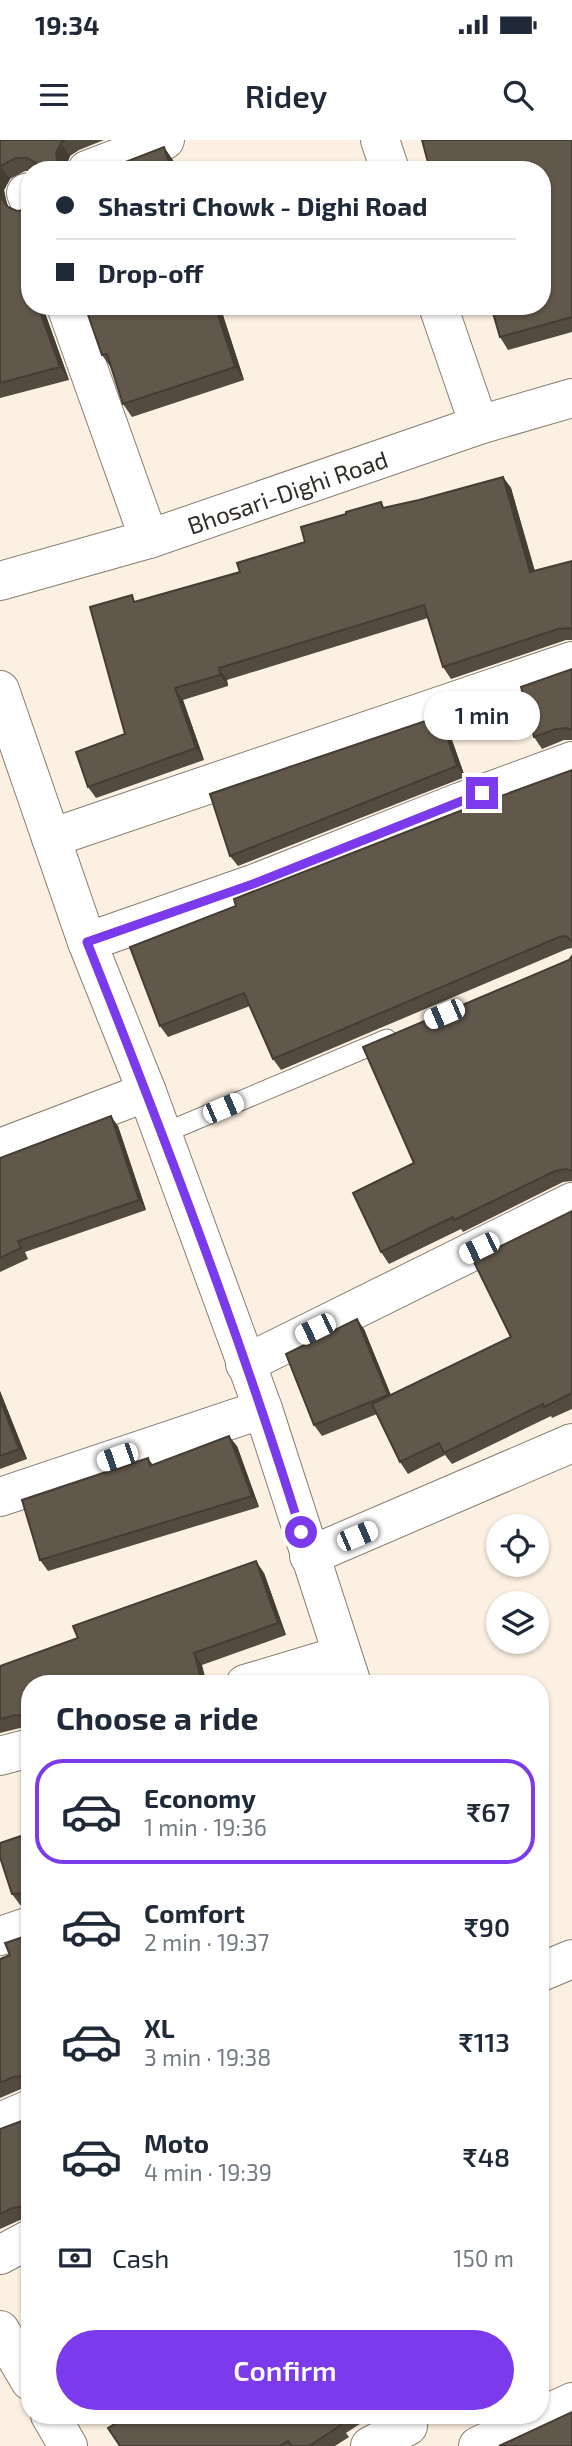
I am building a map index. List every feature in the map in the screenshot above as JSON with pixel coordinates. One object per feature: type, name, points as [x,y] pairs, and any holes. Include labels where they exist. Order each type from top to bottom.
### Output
[{"type":"street","points":[[110,161],[165,140]]},
{"type":"street","points":[[380,140],[387,161]]},
{"type":"street","points":[[69,315],[149,540]]},
{"type":"street","points":[[441,315],[479,425]]},
{"type":"street","name":"Bhosari-Dighi Road","points":[[0,581],[149,540],[479,425],[572,397]]},
{"type":"street","points":[[51,838],[572,661]]},
{"type":"street","points":[[0,690],[87,942],[147,1092],[263,1409],[347,1669],[306,1675]]},
{"type":"street","points":[[87,942],[253,884],[572,761]]},
{"type":"street","points":[[0,1148],[147,1092]]},
{"type":"street","points":[[245,1364],[572,1202]]},
{"type":"street","points":[[0,1497],[263,1409]]},
{"type":"street","points":[[309,1556],[572,1443]]},
{"type":"street","points":[[0,1756],[21,1750]]},
{"type":"street","points":[[0,1936],[21,1929]]},
{"type":"street","points":[[549,1969],[572,1959]]},
{"type":"street","points":[[0,2122],[21,2113]]},
{"type":"street","points":[[0,2255],[21,2244]]},
{"type":"street","points":[[0,2330],[21,2366]]},
{"type":"street","points":[[549,2413],[572,2402]]},
{"type":"street","points":[[55,2424],[68,2446]]},
{"type":"street","points":[[370,2446],[408,2426],[407,2424]]},
{"type":"street","points":[[478,2446],[525,2424]]},
{"type":"lane","points":[[162,1134],[405,1031]]},
{"type":"building","points":[[0,140],[65,140],[56,153],[57,161],[16,158],[0,166]]},
{"type":"building","points":[[422,140],[572,140],[572,317],[500,337],[494,315],[551,315],[551,161],[428,161]]},
{"type":"building","points":[[164,147],[168,161],[128,161]]},
{"type":"building","points":[[0,197],[8,207],[21,210],[21,315],[41,315],[60,367],[0,383]]},
{"type":"building","points":[[88,315],[218,315],[235,367],[123,404],[107,354],[102,355]]},
{"type":"building","points":[[503,477],[530,572],[572,561],[572,630],[558,629],[443,667],[424,605],[219,668],[220,675],[175,688],[196,748],[88,787],[76,752],[125,734],[90,607],[132,595],[134,602],[240,572],[237,563],[305,542],[301,527],[346,512],[381,502],[383,508],[419,500]]},
{"type":"building","points":[[572,669],[572,730],[556,729],[534,737],[521,687]]},
{"type":"building","points":[[440,716],[457,766],[230,856],[210,794]]},
{"type":"building","points":[[572,770],[572,941],[566,936],[559,937],[273,1059],[244,993],[160,1026],[130,947],[236,906],[234,899]]},
{"type":"building","points":[[572,956],[572,1171],[555,1171],[381,1252],[353,1193],[414,1163],[363,1047],[569,960]]},
{"type":"building","points":[[111,1116],[139,1200],[18,1241],[21,1248],[0,1258],[0,1158]]},
{"type":"building","points":[[572,1211],[572,1393],[544,1407],[543,1404],[444,1453],[439,1443],[400,1462],[372,1404],[511,1337],[473,1260]]},
{"type":"building","points":[[357,1319],[388,1395],[314,1425],[286,1354]]},
{"type":"building","points":[[0,1399],[19,1449],[0,1456]]},
{"type":"building","points":[[229,1436],[252,1496],[40,1560],[22,1500],[148,1458],[150,1466]]},
{"type":"building","points":[[256,1561],[278,1623],[194,1653],[200,1675],[21,1675],[21,1716],[0,1719],[0,1666],[78,1638],[73,1626]]},
{"type":"building","points":[[21,1836],[21,1893],[12,1894],[0,1857],[0,1843]]},
{"type":"building","points":[[21,1938],[21,2076],[0,2083],[0,1959],[10,1955],[5,1943]]},
{"type":"building","points":[[21,2121],[21,2207],[0,2214],[0,2129]]},
{"type":"building","points":[[572,2412],[572,2446],[499,2446],[549,2424]]},
{"type":"building","points":[[114,2424],[341,2425],[309,2446],[292,2446],[288,2441],[280,2446],[120,2446],[108,2428]]},
{"type":"route","points":[[301,1532],[263,1409],[147,1092],[87,942],[253,884],[482,793]]}]
